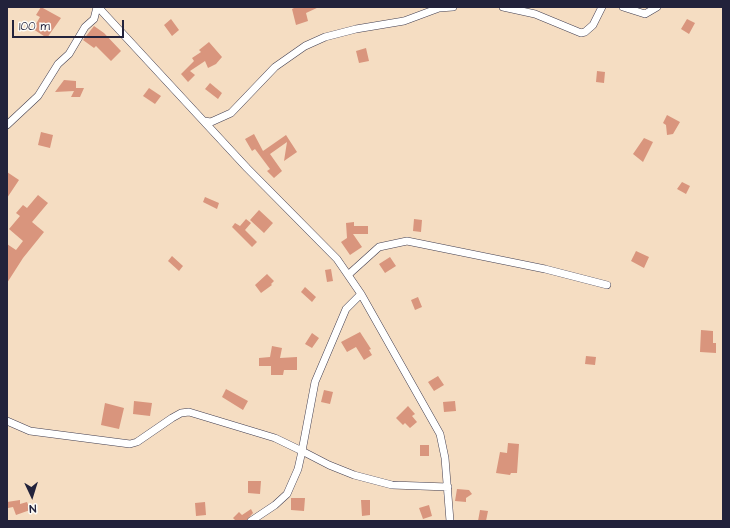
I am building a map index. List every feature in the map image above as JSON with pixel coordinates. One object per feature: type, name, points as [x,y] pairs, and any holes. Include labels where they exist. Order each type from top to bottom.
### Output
[{"type":"street","points":[[7,125],[38,96],[58,64],[69,54],[85,27],[94,20],[98,7],[297,220],[337,259],[348,275],[361,294],[440,434],[445,458],[450,521]]},
{"type":"street","points":[[204,121],[211,122],[231,113],[275,68],[305,46],[325,36],[404,21],[439,8],[453,7]]},
{"type":"street","points":[[503,7],[535,14],[581,33],[593,26],[602,7]]},
{"type":"street","points":[[623,7],[645,14],[657,7]]},
{"type":"street","points":[[348,275],[379,247],[407,241],[545,269],[607,285]]},
{"type":"street","points":[[251,521],[275,505],[287,494],[298,469],[315,382],[346,309],[361,294]]},
{"type":"street","points":[[7,421],[30,430],[130,444],[137,442],[181,413],[189,412],[275,438],[328,465],[354,475],[392,485],[448,487]]},
{"type":"building","points":[[41,7],[61,18],[47,38],[33,29],[40,17],[36,15]]},
{"type":"building","points":[[296,7],[319,7],[306,13],[308,21],[296,25],[292,9]]},
{"type":"building","points":[[171,19],[179,30],[172,36],[164,25]]},
{"type":"building","points":[[687,19],[695,23],[689,34],[681,29]]},
{"type":"building","points":[[94,26],[104,33],[121,51],[111,61],[96,46],[94,48],[83,40]]},
{"type":"building","points":[[209,42],[222,57],[216,64],[208,68],[205,61],[190,71],[195,75],[188,82],[181,74],[194,61],[192,58],[201,52],[199,50]]},
{"type":"building","points":[[366,48],[369,61],[359,63],[356,51]]},
{"type":"building","points":[[597,71],[605,72],[604,83],[596,82]]},
{"type":"building","points":[[64,80],[76,81],[76,88],[84,88],[80,97],[71,97],[74,91],[55,92]]},
{"type":"building","points":[[210,83],[222,93],[218,99],[205,89]]},
{"type":"building","points":[[149,88],[161,96],[155,104],[143,96]]},
{"type":"building","points":[[667,115],[680,122],[673,134],[667,135],[666,125],[663,123]]},
{"type":"building","points":[[41,132],[53,135],[50,148],[38,145]]},
{"type":"building","points":[[254,134],[263,151],[286,135],[297,152],[284,161],[287,142],[270,154],[282,171],[274,178],[267,171],[270,169],[255,149],[252,151],[245,139]]},
{"type":"building","points":[[644,138],[653,142],[643,162],[633,154]]},
{"type":"building","points":[[7,172],[19,180],[7,198]]},
{"type":"building","points":[[682,182],[690,186],[686,194],[677,189]]},
{"type":"building","points":[[38,195],[48,203],[32,222],[44,232],[23,258],[7,283],[7,244],[16,250],[23,241],[9,229],[20,216],[16,213],[23,205],[27,208]]},
{"type":"building","points":[[205,197],[219,203],[217,209],[203,202]]},
{"type":"building","points":[[259,210],[273,223],[264,233],[250,220]]},
{"type":"building","points":[[246,219],[251,223],[245,230],[257,242],[252,247],[232,227],[235,223],[240,226]]},
{"type":"building","points":[[414,219],[422,220],[421,232],[413,231]]},
{"type":"building","points":[[354,222],[354,226],[368,226],[368,234],[353,234],[362,247],[350,255],[341,242],[347,238],[346,223]]},
{"type":"building","points":[[636,251],[649,257],[644,268],[631,261]]},
{"type":"building","points":[[172,256],[183,266],[179,271],[168,261]]},
{"type":"building","points":[[390,257],[396,266],[385,273],[379,264]]},
{"type":"building","points":[[331,269],[333,281],[327,282],[325,270]]},
{"type":"building","points":[[267,274],[274,281],[271,284],[272,285],[261,293],[255,285]]},
{"type":"building","points":[[305,287],[316,297],[312,302],[301,292]]},
{"type":"building","points":[[418,297],[422,307],[415,310],[411,300]]},
{"type":"building","points":[[701,330],[713,331],[713,343],[716,343],[716,353],[700,352]]},
{"type":"building","points":[[360,332],[371,349],[369,350],[372,355],[364,360],[356,347],[347,352],[341,342]]},
{"type":"building","points":[[312,333],[319,338],[312,348],[305,344]]},
{"type":"building","points":[[272,346],[282,348],[280,358],[297,357],[297,370],[284,370],[283,375],[271,375],[271,366],[259,366],[259,358],[270,357]]},
{"type":"building","points":[[586,356],[596,357],[595,365],[585,364]]},
{"type":"building","points":[[438,376],[444,385],[434,391],[428,382]]},
{"type":"building","points":[[226,389],[248,401],[243,410],[222,397]]},
{"type":"building","points":[[324,390],[333,392],[330,404],[321,402]]},
{"type":"building","points":[[134,401],[152,403],[150,416],[133,414]]},
{"type":"building","points":[[455,401],[456,411],[444,412],[443,402]]},
{"type":"building","points":[[105,403],[124,408],[119,429],[101,425]]},
{"type":"building","points":[[408,406],[415,414],[412,416],[417,422],[410,428],[405,423],[403,425],[396,418]]},
{"type":"building","points":[[508,443],[519,444],[517,473],[511,473],[510,475],[496,473],[500,452],[507,453]]},
{"type":"building","points":[[420,445],[429,445],[429,456],[420,456]]},
{"type":"building","points":[[248,481],[261,481],[260,494],[248,493]]},
{"type":"building","points":[[457,489],[469,490],[472,494],[466,498],[466,502],[455,501]]},
{"type":"building","points":[[291,498],[305,498],[304,511],[291,510]]},
{"type":"building","points":[[20,500],[20,504],[27,502],[30,510],[16,515],[13,507],[8,508],[7,502]]},
{"type":"building","points":[[361,500],[370,500],[370,515],[362,516]]},
{"type":"building","points":[[205,502],[206,515],[196,516],[195,503]]},
{"type":"building","points":[[429,505],[432,516],[423,519],[419,508]]},
{"type":"building","points":[[251,509],[253,513],[246,521],[233,521],[235,520],[233,518],[239,512],[242,515]]},
{"type":"building","points":[[480,510],[488,511],[486,521],[478,521]]}]
